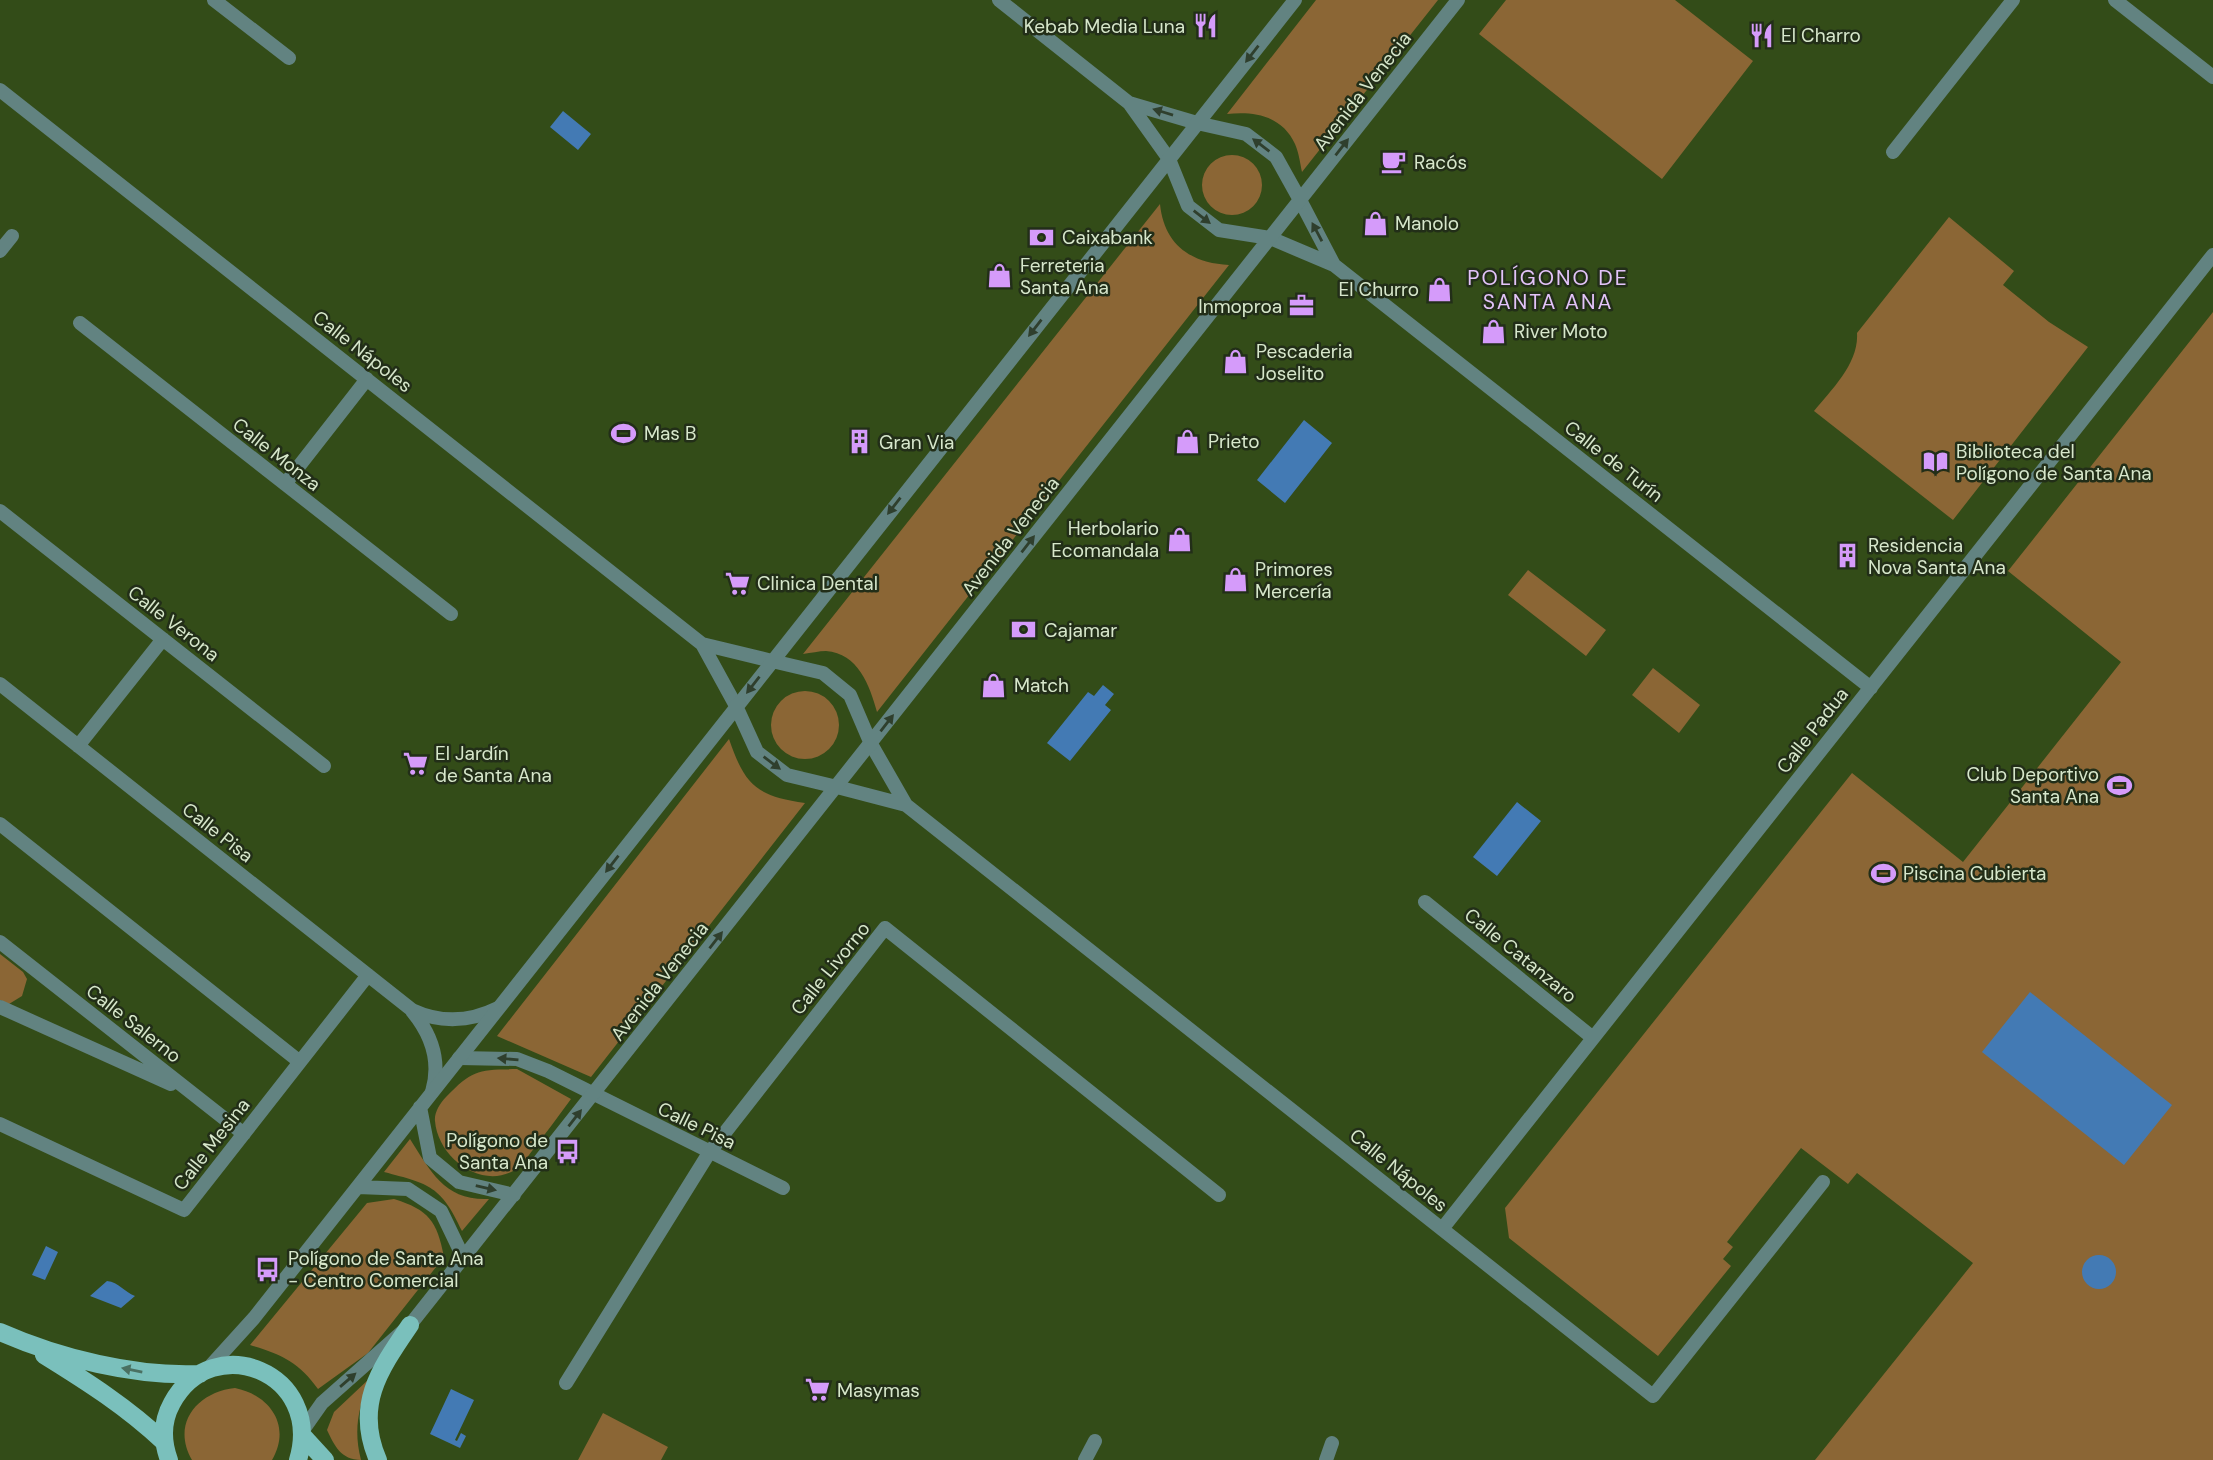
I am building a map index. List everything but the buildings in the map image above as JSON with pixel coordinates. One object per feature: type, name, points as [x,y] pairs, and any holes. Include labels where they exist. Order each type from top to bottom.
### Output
[{"type":"main road","points":[[378,1460],[368,1424],[371,1397],[380,1370],[410,1325]]},
{"type":"main road","points":[[0,1332],[57,1353],[135,1371],[170,1375],[203,1373],[227,1365],[240,1365],[266,1373],[277,1380],[294,1400],[300,1413],[303,1433],[298,1460]]},
{"type":"main road","points":[[23,1342],[95,1387],[137,1418],[164,1452]]},
{"type":"main road","points":[[164,1452],[169,1408],[182,1388],[203,1373]]},
{"type":"main road","points":[[303,1433],[325,1460]]},
{"type":"street","points":[[214,0],[289,58]]},
{"type":"street","points":[[999,0],[1129,103],[1169,159],[1188,205],[1219,230],[1270,238]]},
{"type":"street","points":[[203,1373],[254,1318],[1295,0]]},
{"type":"street","name":"Avenida Venecia","points":[[303,1433],[322,1403],[410,1325],[464,1259],[1458,0]]},
{"type":"street","points":[[1893,152],[2013,0]]},
{"type":"street","points":[[2115,0],[2213,77]]},
{"type":"street","name":"Calle Nápoles","points":[[0,90],[702,644],[736,706]]},
{"type":"street","points":[[1129,103],[1246,134],[1276,157],[1300,200]]},
{"type":"street","name":"Calle de Turín","points":[[1300,200],[1334,265]]},
{"type":"street","points":[[0,251],[12,236]]},
{"type":"street","name":"Calle de Turín","points":[[1270,238],[1334,265],[1871,688]]},
{"type":"street","name":"Calle Padua","points":[[1441,1229],[2213,255]]},
{"type":"street","name":"Calle Monza","points":[[80,323],[451,614]]},
{"type":"street","points":[[285,484],[367,379]]},
{"type":"street","name":"Calle Verona","points":[[0,511],[324,766]]},
{"type":"street","points":[[78,746],[163,639]]},
{"type":"street","name":"Calle Nápoles","points":[[702,644],[772,661]]},
{"type":"street","points":[[772,661],[823,673],[850,695],[871,744]]},
{"type":"street","name":"Calle Pisa","points":[[0,684],[412,1010],[426,1017],[454,1019],[483,1016],[498,1008]]},
{"type":"street","points":[[736,706],[757,752],[787,775],[837,787]]},
{"type":"street","name":"Calle Nápoles","points":[[871,744],[906,805],[1653,1396],[1824,1182]]},
{"type":"street","name":"Calle Nápoles","points":[[837,787],[906,805]]},
{"type":"street","points":[[0,824],[300,1062]]},
{"type":"street","name":"Calle Catanzaro","points":[[1426,902],[1593,1038]]},
{"type":"street","name":"Calle Livorno","points":[[566,1383],[709,1153],[885,928],[1219,1195]]},
{"type":"street","name":"Calle Salerno","points":[[0,942],[244,1134]]},
{"type":"street","name":"Calle Mesina","points":[[0,1124],[184,1210],[368,975]]},
{"type":"street","points":[[0,1007],[193,1094]]},
{"type":"street","name":"Calle Pisa","points":[[412,1010],[428,1033],[433,1049],[436,1079],[431,1094]]},
{"type":"street","points":[[459,1058],[517,1059],[548,1071],[593,1095]]},
{"type":"street","name":"Calle Pisa","points":[[593,1095],[783,1188]]},
{"type":"street","points":[[420,1107],[430,1158],[459,1182],[514,1195]]},
{"type":"street","points":[[358,1186],[408,1189],[441,1211],[464,1259]]},
{"type":"street","points":[[1084,1460],[1095,1441]]},
{"type":"street","points":[[1326,1460],[1332,1443]]},
{"type":"shaded area","points":[[1316,0],[1438,0],[1302,172],[1295,144],[1283,127],[1267,117],[1248,113],[1227,114]]},
{"type":"shaded area","points":[[1506,0],[1675,0],[1753,61],[1662,179],[1479,34]]},
{"type":"shaded area","points":[[1232,155],[1253,164],[1262,185],[1253,206],[1232,215],[1211,206],[1202,185],[1211,164]]},
{"type":"shaded area","points":[[1160,204],[1167,230],[1181,249],[1202,260],[1229,265],[877,712],[871,692],[854,664],[837,653],[826,651],[803,654]]},
{"type":"shaded area","points":[[1949,217],[2014,271],[2003,285],[2049,322],[2088,347],[1953,520],[1814,411],[1849,365],[1854,355],[1857,333]]},
{"type":"shaded area","points":[[2213,312],[2213,1460],[1815,1460],[1973,1263],[1857,1173],[1848,1184],[1801,1148],[1727,1242],[1733,1247],[1723,1259],[1731,1266],[1658,1356],[1509,1238],[1505,1208],[1852,773],[1963,862],[2121,662],[2008,571]]},
{"type":"shaded area","points":[[1528,570],[1606,630],[1586,656],[1508,595]]},
{"type":"shaded area","points":[[1653,668],[1700,705],[1679,733],[1632,695]]},
{"type":"shaded area","points":[[805,691],[818,694],[829,701],[836,712],[839,725],[836,738],[829,749],[818,756],[805,759],[792,756],[781,749],[774,738],[771,725],[774,712],[781,701],[792,694]]},
{"type":"shaded area","points":[[729,739],[741,768],[755,786],[775,797],[805,803],[591,1077],[497,1036]]},
{"type":"shaded area","points":[[0,954],[23,972],[27,979],[22,996],[9,1004],[0,1000]]},
{"type":"shaded area","points":[[517,1069],[571,1099],[518,1168],[505,1174],[478,1174],[465,1168],[444,1148],[438,1135],[436,1111],[446,1097],[470,1076],[485,1071]]},
{"type":"shaded area","points":[[410,1139],[425,1163],[450,1190],[474,1198],[489,1199],[462,1231],[447,1204],[432,1189],[413,1180],[384,1172]]},
{"type":"shaded area","points":[[394,1199],[416,1208],[430,1219],[438,1234],[444,1257],[368,1353],[318,1389],[304,1372],[288,1360],[250,1345],[367,1203]]},
{"type":"shaded area","points":[[369,1379],[358,1419],[357,1438],[361,1460],[354,1459],[339,1451],[327,1430],[334,1412]]},
{"type":"shaded area","points":[[235,1388],[258,1397],[274,1414],[280,1435],[272,1460],[192,1460],[186,1447],[185,1434],[186,1422],[191,1412],[209,1396]]},
{"type":"shaded area","points":[[603,1413],[668,1447],[661,1460],[578,1460]]},
{"type":"water","points":[[563,111],[591,134],[578,150],[550,127]]},
{"type":"water","points":[[1304,420],[1332,443],[1285,503],[1257,480]]},
{"type":"water","points":[[1103,685],[1114,694],[1105,705],[1111,710],[1070,761],[1047,743],[1088,692],[1094,696]]},
{"type":"water","points":[[1517,802],[1541,821],[1497,876],[1473,857]]},
{"type":"water","points":[[2030,992],[2172,1105],[2124,1165],[1982,1052]]},
{"type":"water","points":[[46,1246],[58,1252],[45,1280],[32,1275]]},
{"type":"water","points":[[2099,1255],[2111,1260],[2116,1272],[2111,1284],[2099,1289],[2087,1284],[2082,1272],[2087,1260]]},
{"type":"water","points":[[107,1281],[135,1296],[121,1308],[90,1296]]},
{"type":"water","points":[[451,1389],[474,1400],[455,1440],[457,1441],[461,1433],[466,1436],[460,1448],[430,1434]]},
{"type":"place","name":"Kebab Media Luna","points":[[1205,26]]},
{"type":"place","name":"El Charro","points":[[1761,35]]},
{"type":"place","name":"Racós","points":[[1394,162]]},
{"type":"place","name":"Manolo","points":[[1375,223]]},
{"type":"place","name":"Caixabank","points":[[1042,237]]},
{"type":"place","name":"Ferreteria Santa Ana","points":[[1000,276]]},
{"type":"place","name":"El Churro","points":[[1439,289]]},
{"type":"place","name":"Inmoproa","points":[[1302,306]]},
{"type":"place","name":"River Moto","points":[[1494,331]]},
{"type":"place","name":"Pescaderia Joselito","points":[[1236,362]]},
{"type":"place","name":"Mas B","points":[[624,433]]},
{"type":"place","name":"Prieto","points":[[1188,441]]},
{"type":"place","name":"Gran Via","points":[[859,442]]},
{"type":"place","name":"Biblioteca del Polígono de Santa Ana","points":[[1936,462]]},
{"type":"place","name":"Herbolario Ecomandala","points":[[1179,539]]},
{"type":"place","name":"Residencia Nova Santa Ana","points":[[1848,556]]},
{"type":"place","name":"Primores Mercería","points":[[1235,580]]},
{"type":"place","name":"Clinica Dental","points":[[737,583]]},
{"type":"place","name":"Cajamar","points":[[1024,630]]},
{"type":"place","name":"Match","points":[[994,685]]},
{"type":"place","name":"El Jardín de Santa Ana","points":[[415,764]]},
{"type":"place","name":"Club Deportivo Santa Ana","points":[[2119,785]]},
{"type":"place","name":"Piscina Cubierta","points":[[1883,873]]},
{"type":"place","name":"Polígono de Santa Ana","points":[[568,1151]]},
{"type":"place","name":"Polígono de Santa Ana - Centro Comercial","points":[[268,1269]]},
{"type":"place","name":"Masymas","points":[[817,1390]]},
{"type":"district","name":"POLÍGONO DE SANTA ANA","points":[[1548,290]]}]
